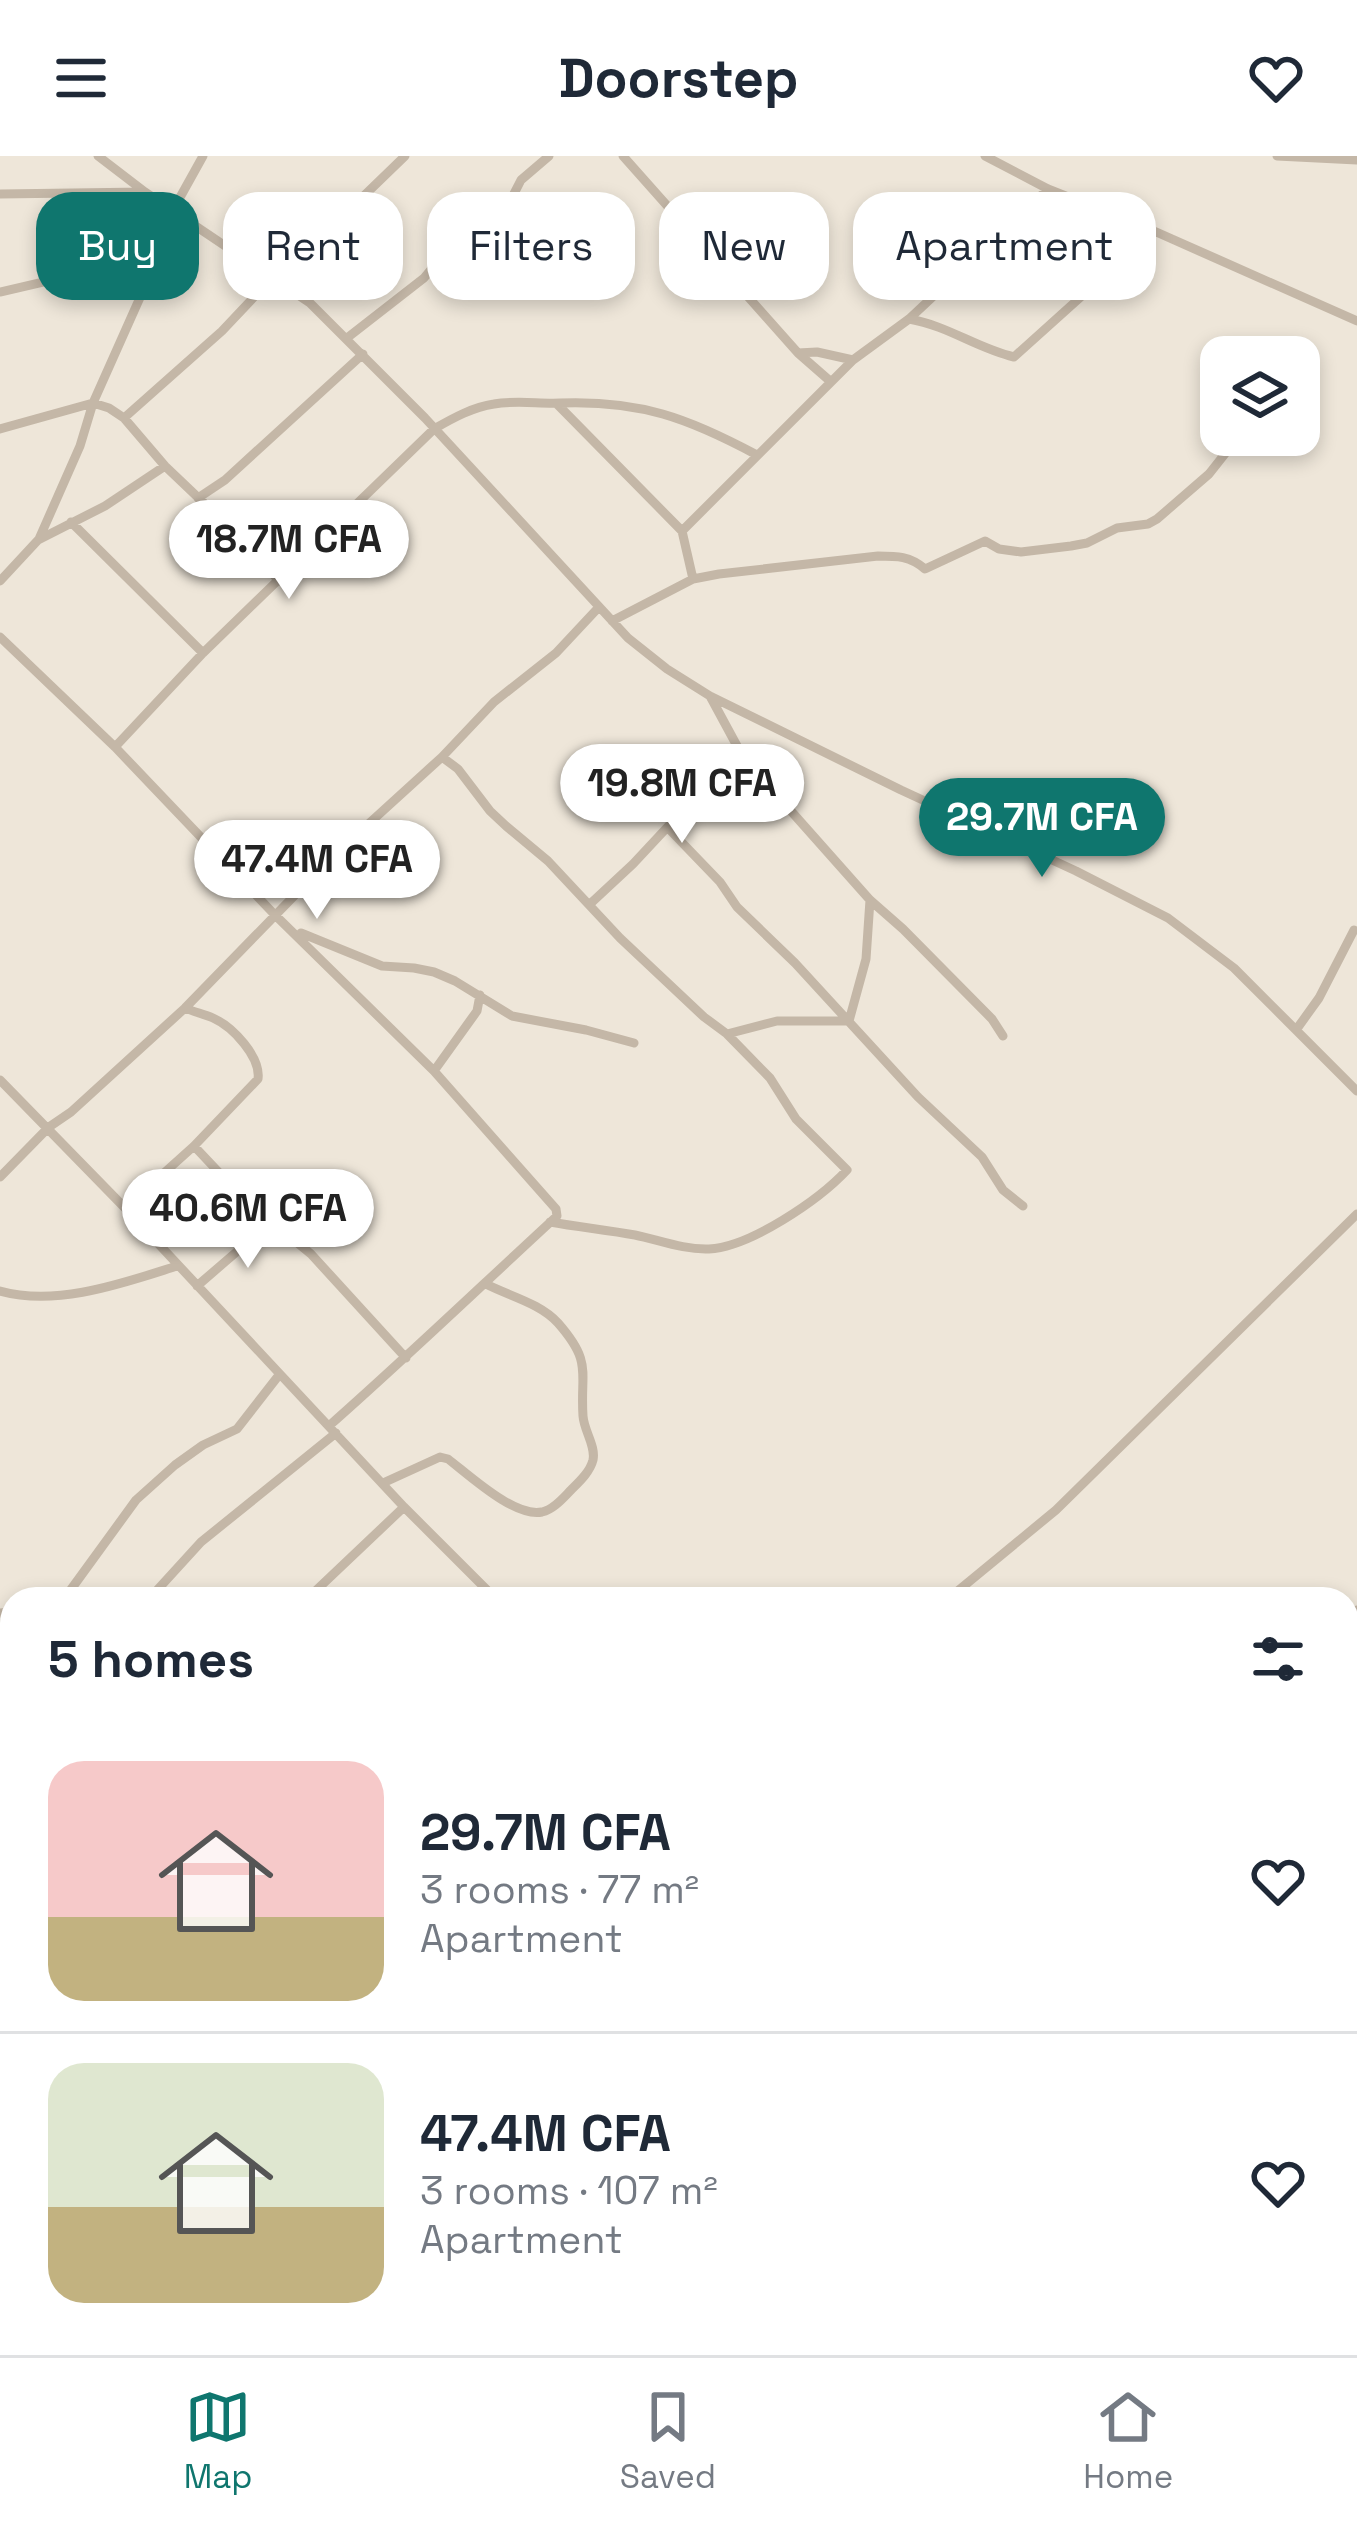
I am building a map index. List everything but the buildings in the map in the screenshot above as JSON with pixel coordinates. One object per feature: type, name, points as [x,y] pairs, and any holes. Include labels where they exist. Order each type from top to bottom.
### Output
[{"type":"street","points":[[98,156],[146,192]]},
{"type":"street","points":[[183,192],[203,156]]},
{"type":"street","points":[[368,192],[405,156]]},
{"type":"street","points":[[346,338],[424,278],[443,255],[502,217],[521,180],[549,156]]},
{"type":"street","points":[[622,156],[798,352],[830,381]]},
{"type":"street","points":[[985,156],[1056,192]]},
{"type":"street","points":[[1277,156],[1357,160]]},
{"type":"street","points":[[682,530],[830,381],[909,319],[1048,189]]},
{"type":"street","points":[[0,194],[36,194]]},
{"type":"street","points":[[1156,232],[1357,321]]},
{"type":"street","points":[[0,292],[36,284]]},
{"type":"street","points":[[0,581],[39,539],[139,300]]},
{"type":"street","points":[[124,418],[250,300]]},
{"type":"street","points":[[307,300],[434,428],[628,638],[667,669],[710,696],[1168,918],[1234,968],[1357,1091]]},
{"type":"street","points":[[909,319],[946,328],[1014,357],[1077,300]]},
{"type":"street","points":[[798,352],[853,360]]},
{"type":"street","points":[[198,498],[225,480],[363,354]]},
{"type":"street","points":[[115,747],[203,653],[434,428],[460,414],[495,403],[587,401],[640,407],[707,429],[757,455]]},
{"type":"street","points":[[0,428],[92,403],[109,408],[124,418],[164,466],[279,581]]},
{"type":"street","points":[[557,404],[682,530],[693,579]]},
{"type":"street","points":[[612,621],[693,579],[864,556],[904,556],[925,569],[985,541],[1021,552],[1087,543],[1117,528],[1157,519],[1223,456]]},
{"type":"street","points":[[39,539],[105,506],[164,466]]},
{"type":"street","points":[[71,522],[203,653]]},
{"type":"street","points":[[0,1177],[49,1127],[184,1008],[274,914],[494,702],[556,653],[599,607]]},
{"type":"street","points":[[0,637],[434,1071],[556,1209],[557,1216],[486,1284],[333,1429],[201,1542],[160,1587]]},
{"type":"street","points":[[710,696],[743,757],[870,900],[992,1019],[1003,1036]]},
{"type":"street","points":[[442,757],[458,769],[490,811],[548,861],[630,948],[727,1034],[770,1078],[796,1119],[847,1170],[762,1233],[714,1249],[550,1222]]},
{"type":"street","points":[[590,904],[702,790],[743,757]]},
{"type":"street","points":[[668,828],[918,1097],[982,1157],[1004,1190],[1023,1206]]},
{"type":"street","points":[[849,1021],[866,959],[870,900]]},
{"type":"street","points":[[291,928],[382,966],[434,972],[512,1016],[634,1043]]},
{"type":"street","points":[[1296,1030],[1354,930]]},
{"type":"street","points":[[434,1071],[477,1011],[479,995]]},
{"type":"street","points":[[125,1208],[194,1146],[260,1073],[257,1062],[228,1028],[184,1008]]},
{"type":"street","points":[[727,1034],[777,1021],[849,1021]]},
{"type":"street","points":[[0,1080],[484,1587]]},
{"type":"street","points":[[194,1146],[270,1223],[311,1254],[406,1358]]},
{"type":"street","points":[[963,1587],[1056,1510],[1357,1214]]},
{"type":"street","points":[[197,1286],[270,1223]]},
{"type":"street","points":[[0,1292],[68,1293],[177,1266]]},
{"type":"street","points":[[383,1483],[440,1457],[520,1510],[544,1512],[574,1487],[593,1462],[584,1428],[582,1358],[556,1320],[538,1306],[486,1284]]},
{"type":"street","points":[[73,1587],[136,1500],[203,1445],[237,1429],[279,1375]]},
{"type":"street","points":[[320,1587],[404,1507]]}]
